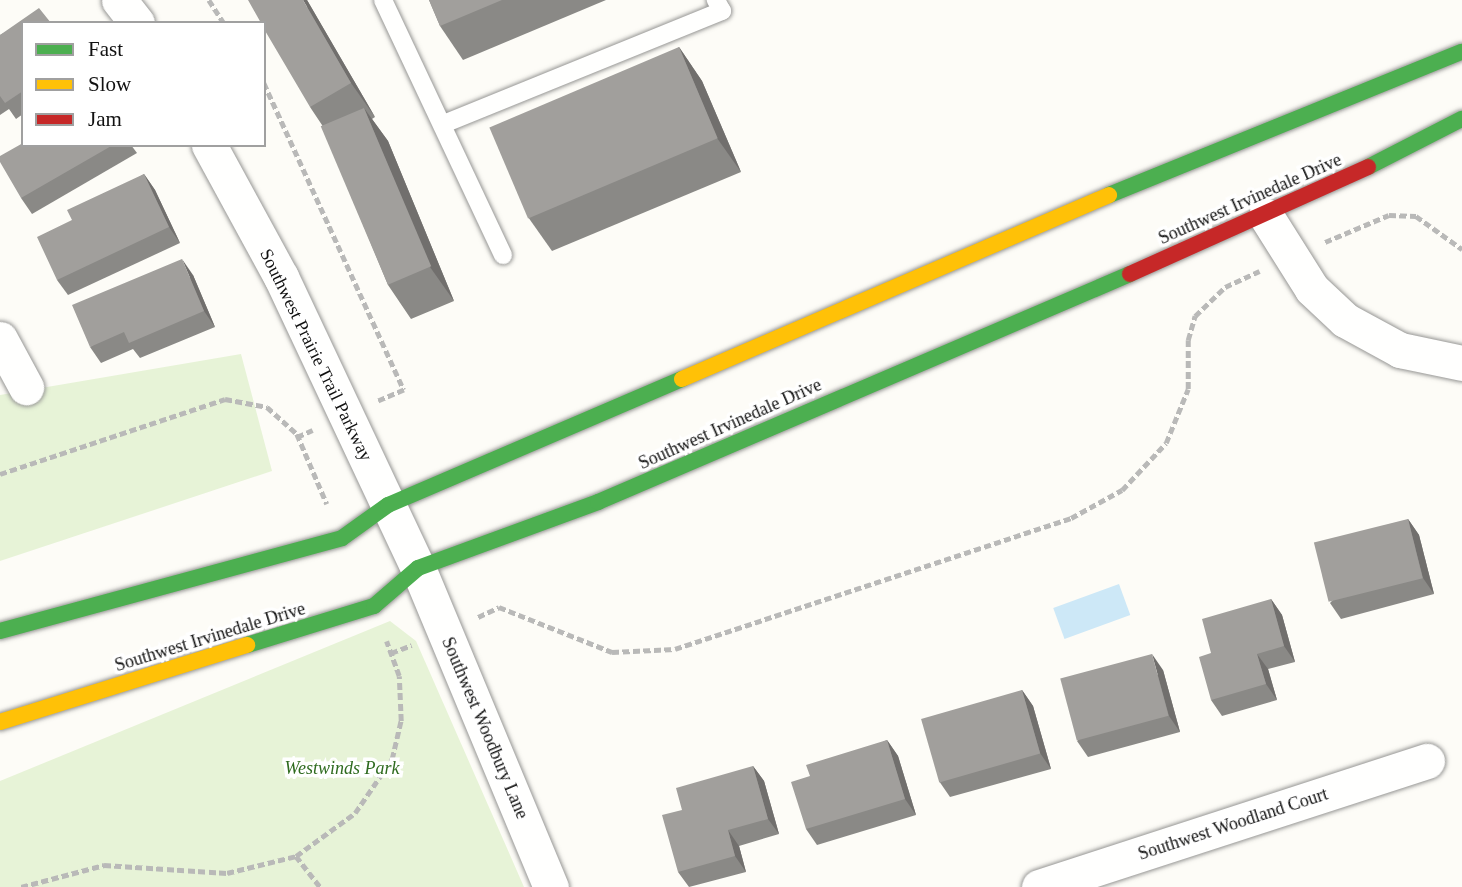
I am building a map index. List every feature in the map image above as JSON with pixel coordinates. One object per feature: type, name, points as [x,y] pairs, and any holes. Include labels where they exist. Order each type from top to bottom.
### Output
[{"type":"main road","points":[[0,631],[342,538],[388,505],[1266,128],[1462,52]]},
{"type":"main road","name":"Southwest Irvinedale Drive","points":[[0,722],[374,606],[418,568],[598,502],[1266,216],[1462,119]]},
{"type":"street","points":[[119,0],[135,21]]},
{"type":"street","name":"Southwest Prairie Trail Parkway","points":[[210,147],[346,415],[418,568]]},
{"type":"street","points":[[1266,216],[1312,289],[1366,334],[1399,350],[1462,363]]},
{"type":"street","points":[[0,339],[26,387]]},
{"type":"street","name":"Southwest Woodbury Lane","points":[[418,568],[551,887]]},
{"type":"street","name":"Southwest Woodland Court","points":[[1039,887],[1427,761]]},
{"type":"lane","points":[[383,0],[446,122],[503,255]]},
{"type":"lane","points":[[446,122],[722,10],[716,0]]},
{"type":"path","points":[[209,0],[223,21]]},
{"type":"path","points":[[266,87],[404,390],[297,437]]},
{"type":"path","points":[[499,607],[612,652],[675,649],[1071,518],[1122,490],[1166,443],[1188,389],[1188,340],[1195,316],[1225,287],[1389,215],[1416,216],[1462,249]]},
{"type":"path","points":[[0,474],[225,399],[267,407],[297,437],[342,538]]},
{"type":"path","points":[[21,887],[104,865],[227,873],[296,856],[355,813],[384,776],[401,721],[391,653],[374,606]]},
{"type":"path","points":[[391,653],[399,649]]},
{"type":"path","points":[[296,856],[320,887]]},
{"type":"green space","points":[[241,354],[272,471],[0,561],[0,395]]},
{"type":"green space","name":"Westwinds Park","points":[[390,621],[416,641],[524,887],[0,887],[0,781]]},
{"type":"water","points":[[1119,584],[1130,615],[1065,639],[1053,608]]},
{"type":"building","points":[[248,0],[303,0],[351,83],[310,107],[266,32],[266,21],[260,21]]},
{"type":"building","points":[[429,0],[502,0],[440,26]]},
{"type":"building","points":[[39,8],[49,21],[21,21],[21,92],[5,103],[0,96],[0,35]]},
{"type":"building","points":[[679,47],[718,138],[528,219],[489,127]]},
{"type":"building","points":[[364,108],[431,266],[388,285],[321,126]]},
{"type":"building","points":[[21,144],[21,147],[110,147],[21,198],[0,162],[0,156]]},
{"type":"building","points":[[144,174],[169,227],[57,280],[37,237],[72,220],[67,210]]},
{"type":"building","points":[[182,259],[204,311],[129,343],[124,332],[90,347],[72,305]]},
{"type":"building","points":[[1408,519],[1423,578],[1329,602],[1314,542]]},
{"type":"building","points":[[1271,599],[1284,646],[1257,654],[1266,684],[1211,700],[1199,657],[1211,653],[1202,619]]},
{"type":"building","points":[[1152,654],[1169,716],[1077,740],[1060,679]]},
{"type":"building","points":[[1022,690],[1040,753],[939,782],[921,719]]},
{"type":"building","points":[[887,740],[905,799],[806,829],[791,782],[810,776],[806,765]]},
{"type":"building","points":[[753,766],[768,819],[728,830],[735,856],[678,872],[662,815],[682,810],[676,788]]},
{"type":"traffic: fast","points":[[1109,195],[1462,52]]},
{"type":"traffic: fast","points":[[1368,167],[1462,119]]},
{"type":"traffic: fast","points":[[247,645],[374,606],[418,568],[598,502],[1130,274]]},
{"type":"traffic: fast","points":[[0,631],[342,538],[388,505],[682,379]]},
{"type":"traffic: slow","points":[[682,379],[1109,195]]},
{"type":"traffic: slow","points":[[0,722],[247,645]]},
{"type":"traffic: jam","points":[[1130,274],[1368,167]]}]
